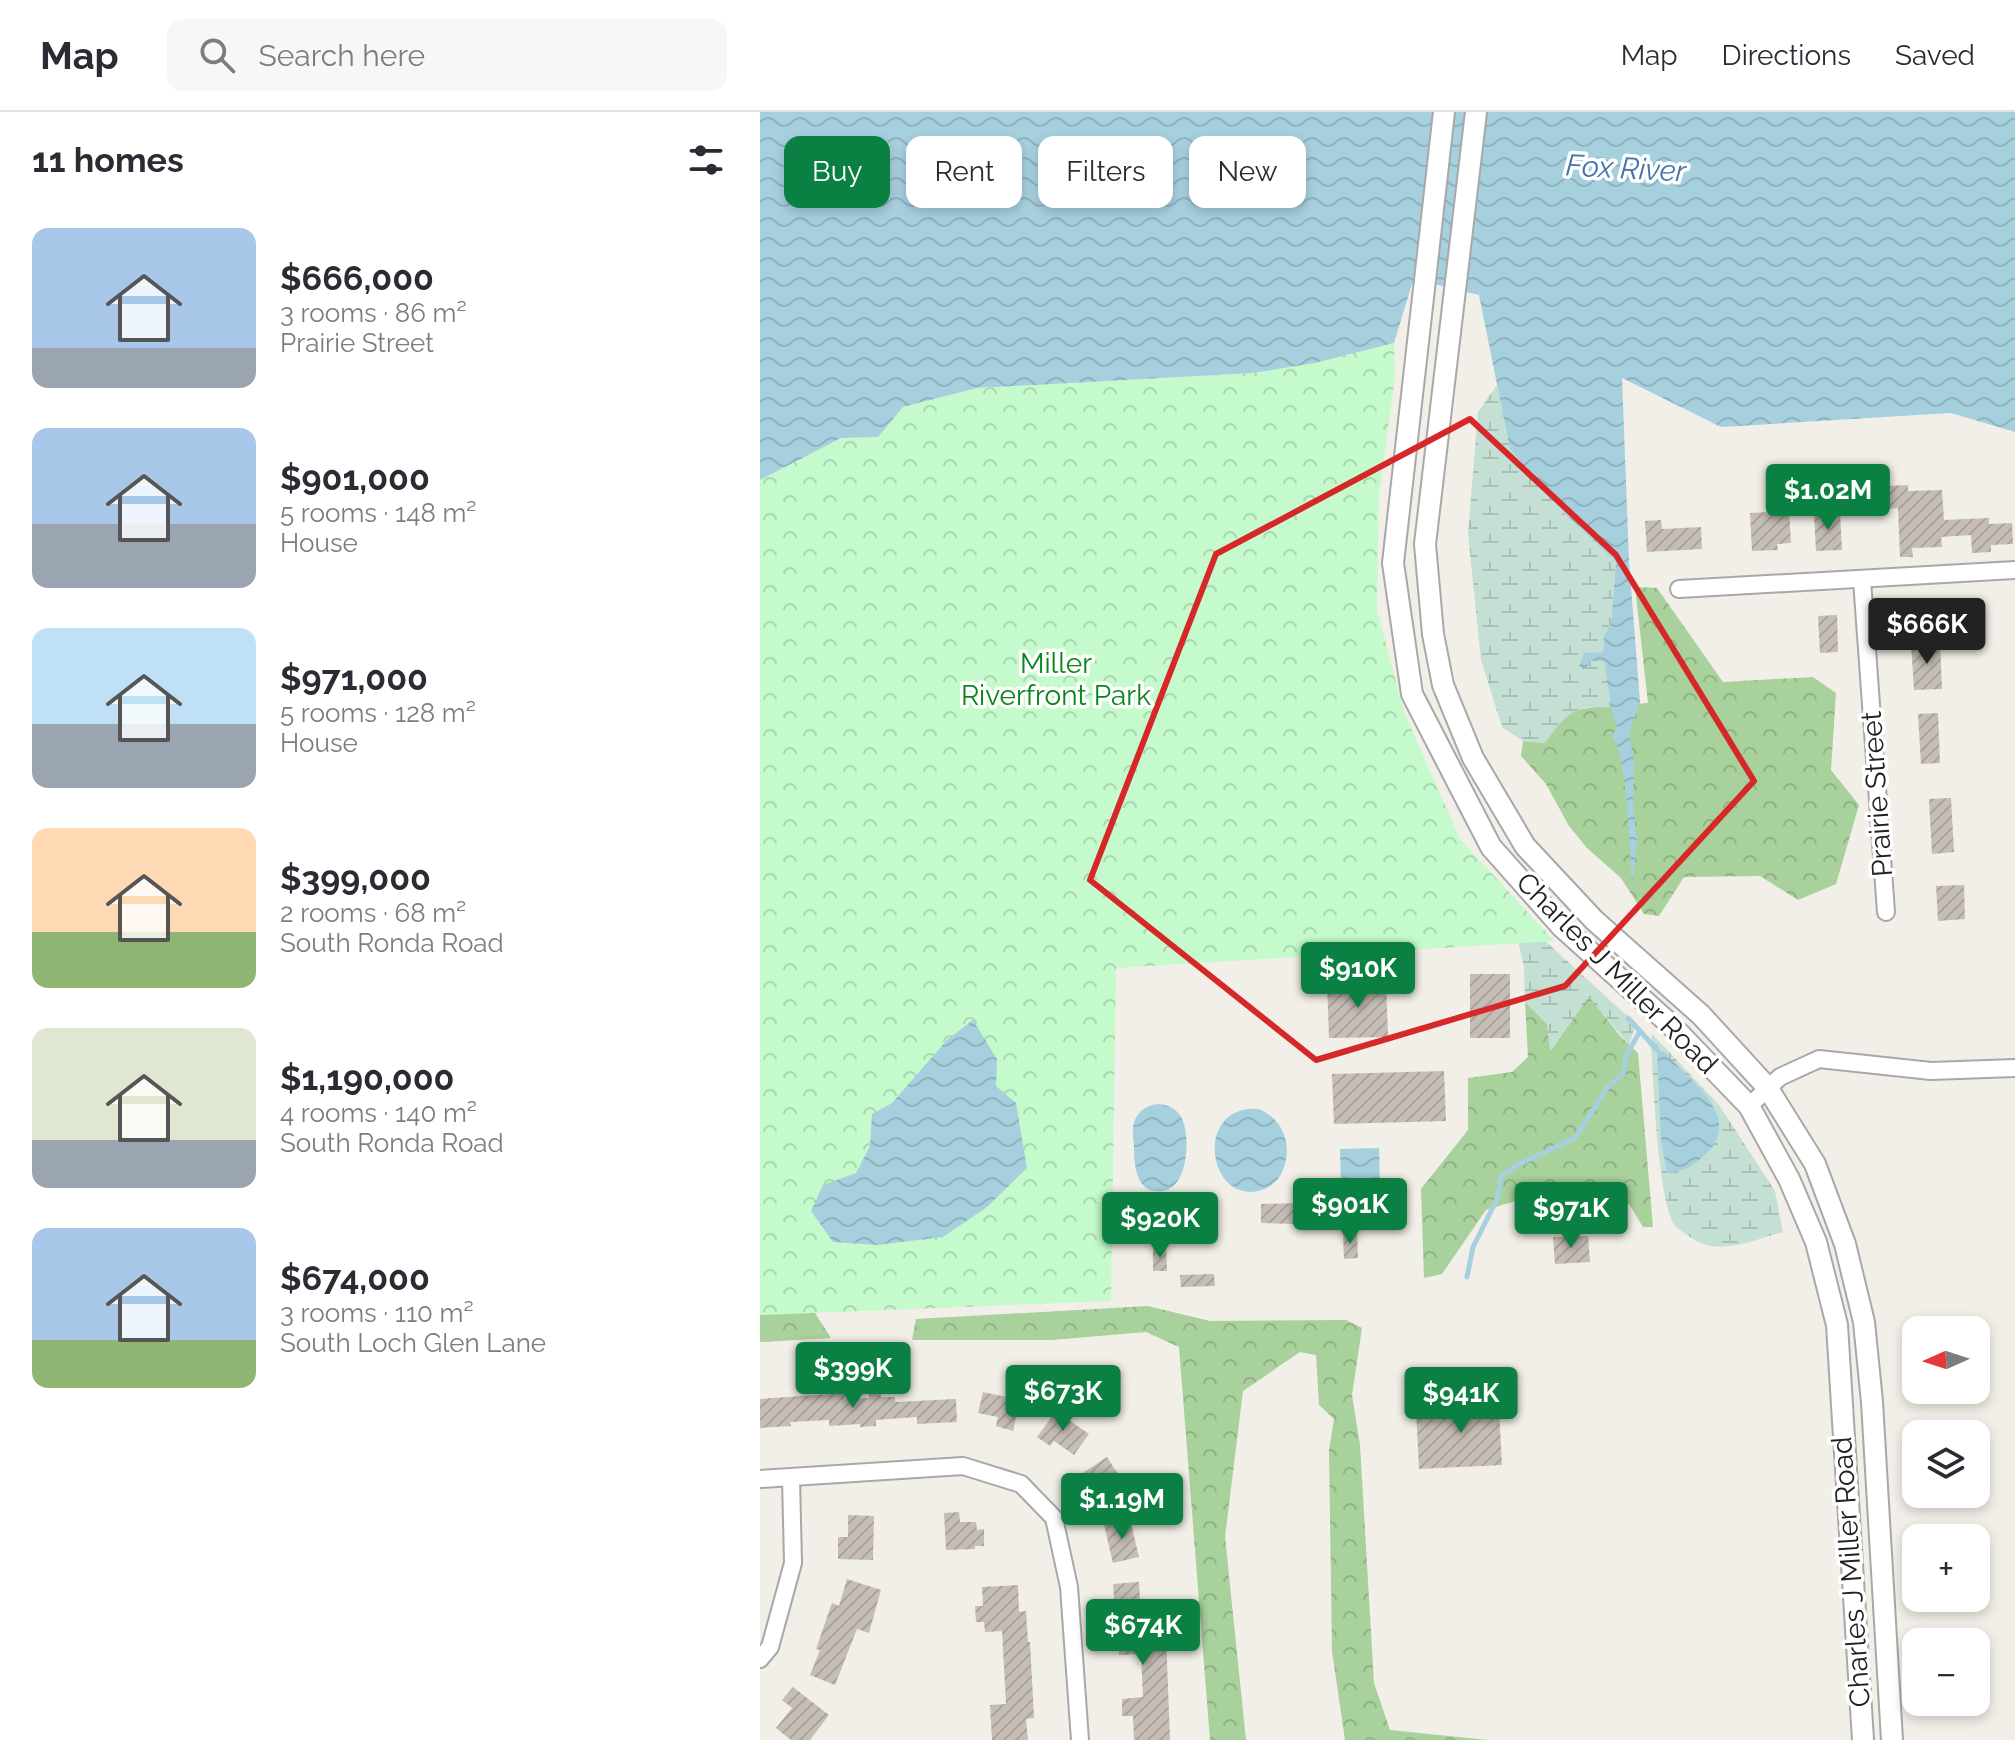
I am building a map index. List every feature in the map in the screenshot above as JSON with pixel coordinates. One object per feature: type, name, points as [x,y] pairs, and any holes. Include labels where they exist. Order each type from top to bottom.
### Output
[{"type":"street","name":"Charles J Miller Road","points":[[1444,112],[1393,563],[1412,694],[1491,847],[1562,927],[1671,1025],[1749,1106],[1789,1179],[1816,1242],[1837,1325],[1863,1740]]},
{"type":"street","name":"Charles J Miller Road","points":[[1476,112],[1425,544],[1433,634],[1443,685],[1473,758],[1525,846],[1594,920],[1701,1015],[1767,1087],[1815,1164],[1845,1244],[1864,1322],[1872,1402],[1892,1740]]},
{"type":"street","points":[[1679,589],[2015,570]]},
{"type":"street","name":"Prairie Street","points":[[1862,580],[1886,912]]},
{"type":"street","points":[[1749,1106],[1780,1077],[1819,1059],[1931,1071],[2015,1068]]},
{"type":"street","points":[[760,1479],[963,1466],[1021,1484],[1054,1518],[1069,1587],[1080,1740]]},
{"type":"street","points":[[760,1659],[770,1647],[793,1563],[791,1478]]},
{"type":"highlighted area","points":[[1470,419],[1616,555],[1754,781],[1565,986],[1316,1060],[1090,880],[1216,554]]},
{"type":"green space","name":"Miller Riverfront Park","points":[[1394,343],[1395,376],[1379,495],[1377,610],[1404,712],[1460,839],[1554,941],[1116,968],[1111,1301],[760,1315],[760,480],[841,438],[878,437],[903,407],[977,388],[1253,373],[1315,363]]},
{"type":"green space","points":[[1497,385],[1510,449],[1565,514],[1616,562],[1611,623],[1604,635],[1603,653],[1589,661],[1604,660],[1611,708],[1579,709],[1565,718],[1545,743],[1523,741],[1502,727],[1481,660],[1468,534],[1478,412]]},
{"type":"green space","points":[[1635,587],[1657,588],[1723,682],[1813,677],[1836,693],[1831,770],[1859,805],[1836,884],[1798,900],[1760,876],[1684,877],[1659,916],[1644,914],[1621,878],[1587,848],[1569,826],[1546,784],[1521,756],[1523,741],[1545,743],[1559,722],[1571,712],[1648,703]]},
{"type":"green space","points":[[1519,917],[1636,1024],[1629,1045],[1589,997],[1550,1051],[1547,1024],[1525,1002],[1524,967],[1515,927]]},
{"type":"green space","points":[[1589,996],[1620,1036],[1638,1053],[1653,1227],[1643,1227],[1629,1204],[1590,1195],[1567,1185],[1486,1210],[1442,1274],[1424,1278],[1421,1189],[1468,1130],[1468,1078],[1512,1072],[1528,1057],[1525,1002],[1547,1024],[1551,1050]]},
{"type":"green space","points":[[1652,1034],[1719,1105],[1775,1191],[1783,1232],[1745,1243],[1716,1246],[1698,1242],[1675,1225],[1669,1213],[1660,1167]]},
{"type":"green space","points":[[760,1285],[797,1285],[831,1338],[760,1342]]},
{"type":"green space","points":[[1148,1306],[1210,1321],[1346,1320],[1362,1328],[1352,1395],[1360,1445],[1374,1683],[1390,1730],[1488,1740],[1345,1740],[1332,1651],[1329,1450],[1334,1419],[1319,1405],[1316,1355],[1300,1352],[1243,1391],[1225,1537],[1246,1740],[1210,1740],[1179,1347],[1146,1332],[1052,1340],[912,1340],[916,1319]]},
{"type":"water","name":"Fox River","points":[[760,112],[2015,112],[2015,432],[1951,413],[1721,427],[1622,378],[1629,561],[1640,702],[1629,733],[1634,763],[1633,801],[1637,844],[1632,888],[1625,785],[1622,764],[1612,736],[1617,728],[1604,661],[1590,661],[1587,667],[1579,667],[1584,653],[1603,652],[1604,635],[1611,623],[1616,562],[1565,514],[1510,449],[1479,295],[1430,283],[1412,284],[1394,343],[1315,363],[1253,373],[977,388],[903,407],[878,437],[841,438],[760,480]]},
{"type":"water","points":[[973,1020],[997,1059],[996,1086],[1016,1103],[1027,1168],[987,1207],[943,1237],[877,1245],[833,1242],[811,1211],[823,1185],[856,1173],[870,1146],[872,1114],[892,1103],[947,1040]]},
{"type":"water","points":[[1657,1050],[1664,1052],[1699,1087],[1716,1113],[1719,1127],[1716,1140],[1706,1154],[1688,1167],[1667,1173],[1661,1139]]},
{"type":"water","points":[[1158,1104],[1170,1107],[1180,1115],[1187,1145],[1179,1180],[1163,1191],[1147,1188],[1138,1178],[1133,1134],[1139,1113],[1146,1107]]},
{"type":"water","points":[[1258,1109],[1280,1126],[1286,1142],[1286,1161],[1282,1173],[1272,1185],[1262,1190],[1243,1191],[1229,1184],[1219,1171],[1215,1154],[1216,1137],[1223,1122],[1237,1112]]},
{"type":"water","points":[[1379,1148],[1380,1186],[1341,1187],[1340,1149]]},
{"type":"building","points":[[1908,485],[1908,491],[1942,490],[1944,520],[1989,518],[1989,524],[2012,523],[2013,544],[1991,545],[1991,552],[1972,553],[1971,535],[1941,537],[1942,547],[1912,548],[1913,557],[1900,557],[1898,508],[1887,509],[1886,486]]},
{"type":"building","points":[[1789,511],[1791,543],[1777,544],[1778,550],[1752,551],[1750,513]]},
{"type":"building","points":[[1840,513],[1842,550],[1816,551],[1814,514]]},
{"type":"building","points":[[1661,520],[1662,529],[1701,527],[1702,549],[1647,552],[1645,521]]},
{"type":"building","points":[[1837,615],[1838,652],[1820,653],[1818,616]]},
{"type":"building","points":[[1940,642],[1942,689],[1914,690],[1911,643]]},
{"type":"building","points":[[1938,713],[1940,763],[1921,764],[1918,714]]},
{"type":"building","points":[[1951,798],[1954,852],[1932,854],[1929,799]]},
{"type":"building","points":[[1964,885],[1965,919],[1938,921],[1936,886]]},
{"type":"building","points":[[1470,974],[1510,974],[1510,1038],[1470,1038]]},
{"type":"building","points":[[1386,981],[1388,1037],[1329,1038],[1327,983]]},
{"type":"building","points":[[1444,1071],[1446,1121],[1334,1124],[1332,1074]]},
{"type":"building","points":[[1210,1197],[1209,1223],[1179,1224],[1180,1198]]},
{"type":"building","points":[[1307,1203],[1308,1218],[1297,1219],[1297,1224],[1261,1223],[1261,1204]]},
{"type":"building","points":[[1343,1234],[1357,1234],[1358,1258],[1344,1259]]},
{"type":"building","points":[[1588,1236],[1590,1262],[1555,1264],[1553,1237]]},
{"type":"building","points":[[1153,1248],[1166,1248],[1167,1271],[1153,1271]]},
{"type":"building","points":[[1214,1274],[1215,1286],[1181,1287],[1180,1275]]},
{"type":"building","points":[[880,1385],[881,1397],[895,1397],[895,1402],[956,1399],[957,1422],[917,1424],[917,1417],[876,1420],[876,1426],[829,1426],[829,1420],[790,1422],[791,1426],[760,1428],[760,1399],[844,1393],[845,1399],[869,1398],[868,1386]]},
{"type":"building","points":[[983,1392],[1020,1400],[1013,1431],[996,1426],[998,1417],[978,1413]]},
{"type":"building","points":[[1498,1392],[1502,1465],[1419,1469],[1416,1409],[1475,1406],[1475,1393]]},
{"type":"building","points":[[1056,1411],[1089,1434],[1074,1455],[1054,1441],[1050,1446],[1037,1437]]},
{"type":"building","points":[[1107,1457],[1127,1488],[1101,1505],[1081,1474]]},
{"type":"building","points":[[959,1512],[960,1522],[976,1522],[977,1530],[984,1529],[984,1546],[946,1550],[944,1513]]},
{"type":"building","points":[[848,1515],[874,1516],[873,1560],[838,1559],[838,1537],[848,1537]]},
{"type":"building","points":[[1130,1519],[1139,1557],[1113,1563],[1104,1525]]},
{"type":"building","points":[[847,1579],[881,1590],[869,1633],[857,1629],[835,1685],[810,1675],[832,1603],[839,1606]]},
{"type":"building","points":[[1139,1582],[1142,1636],[1166,1635],[1170,1740],[1134,1740],[1133,1716],[1122,1716],[1122,1699],[1143,1697],[1141,1654],[1119,1655],[1113,1584]]},
{"type":"building","points":[[1018,1585],[1019,1612],[1026,1611],[1030,1642],[1034,1718],[1026,1719],[1028,1740],[992,1740],[990,1705],[1006,1704],[1002,1631],[985,1632],[984,1622],[976,1622],[975,1606],[983,1606],[982,1587]]},
{"type":"building","points":[[793,1687],[829,1715],[810,1740],[791,1740],[776,1728],[792,1708],[782,1700]]},
{"type":"waterway","points":[[1467,1277],[1473,1247],[1498,1197],[1501,1176],[1517,1165],[1575,1138],[1609,1085],[1623,1075],[1626,1056],[1640,1031],[1628,1018]]},
{"type":"waterway","points":[[1640,1031],[1657,1050]]}]
